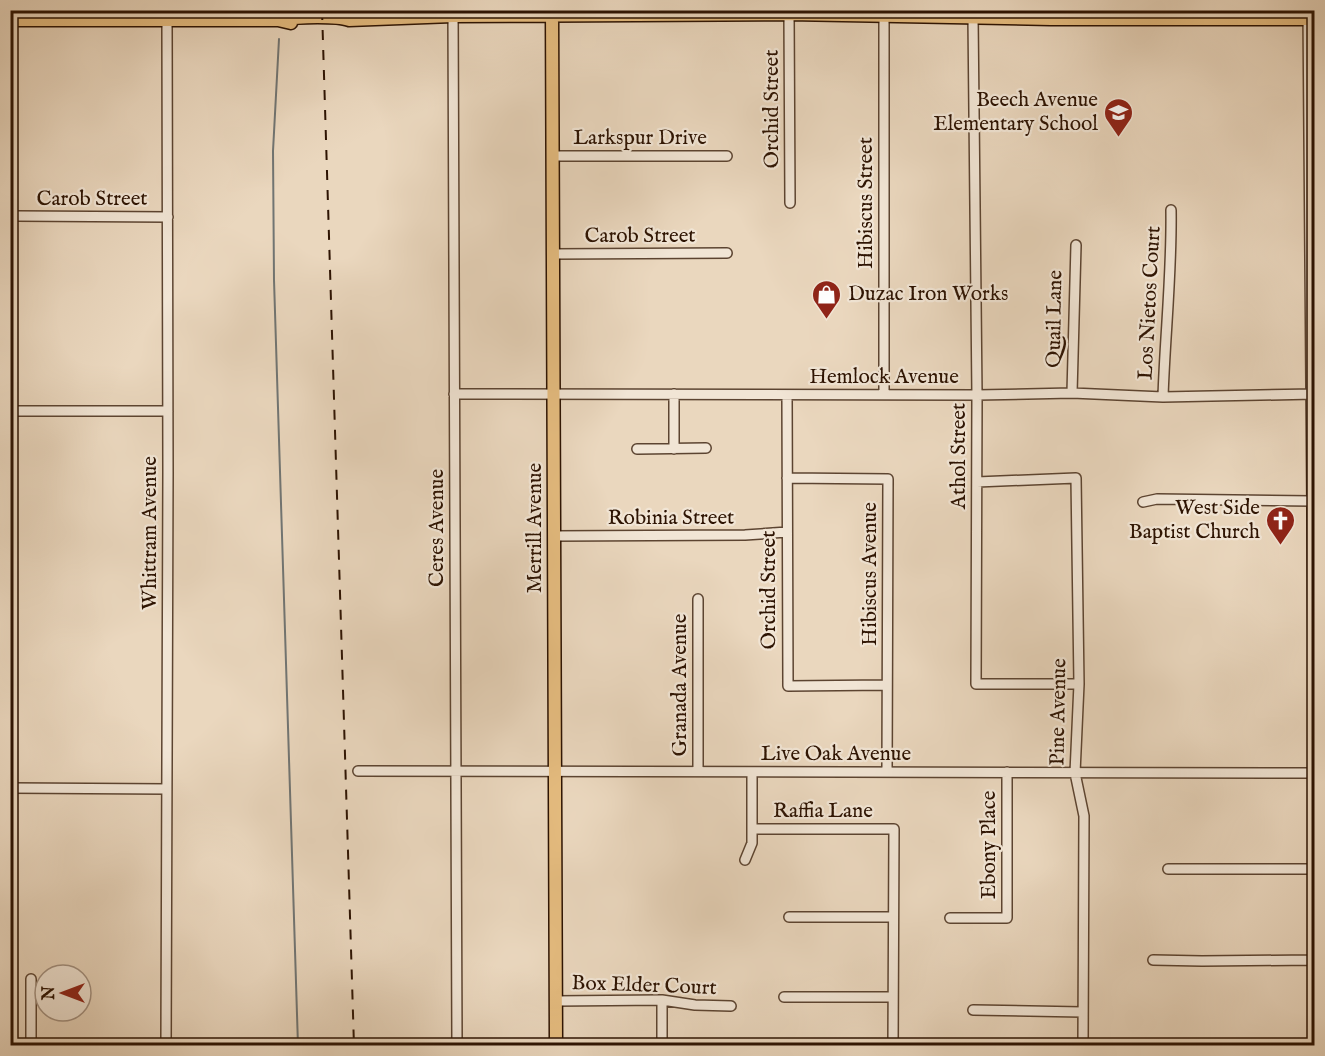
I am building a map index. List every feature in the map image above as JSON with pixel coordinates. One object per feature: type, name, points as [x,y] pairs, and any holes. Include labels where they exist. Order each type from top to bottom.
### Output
[{"type":"main road","points":[[10,20],[83,15],[167,21],[282,20],[290,18],[345,18],[349,20],[453,13],[884,13],[973,17],[1310,16]]},
{"type":"main road","name":"Merrill Avenue","points":[[552,14],[556,1046]]},
{"type":"street","name":"Ceres Avenue","points":[[453,13],[457,1046]]},
{"type":"street","name":"Hibiscus Street","points":[[884,13],[884,395]]},
{"type":"street","name":"Orchid Street","points":[[789,14],[790,203]]},
{"type":"street","points":[[1310,16],[1314,1046]]},
{"type":"street","name":"Athol Street","points":[[973,17],[977,395],[976,684],[1079,684]]},
{"type":"street","name":"Whittram Avenue","points":[[166,1046],[167,21]]},
{"type":"street","name":"Larkspur Drive","points":[[553,156],[727,156]]},
{"type":"street","name":"Los Nietos Court","points":[[1163,397],[1172,255],[1172,210]]},
{"type":"street","name":"Carob Street","points":[[17,216],[168,217]]},
{"type":"street","name":"Quail Lane","points":[[1072,393],[1076,245]]},
{"type":"street","name":"Carob Street","points":[[554,254],[727,253]]},
{"type":"street","name":"Hemlock Avenue","points":[[454,394],[977,395],[1072,393],[1163,397],[1313,394]]},
{"type":"street","points":[[674,394],[674,449]]},
{"type":"street","name":"Orchid Street","points":[[787,395],[788,686],[887,685]]},
{"type":"street","points":[[10,411],[168,411]]},
{"type":"street","points":[[637,449],[706,448]]},
{"type":"street","name":"Hibiscus Avenue","points":[[787,478],[888,478],[887,771]]},
{"type":"street","name":"Pine Avenue","points":[[977,482],[1076,478],[1079,684],[1075,772],[1084,816],[1083,1046]]},
{"type":"street","points":[[1143,502],[1157,499],[1312,501]]},
{"type":"street","name":"Robinia Street","points":[[555,536],[745,535],[787,532]]},
{"type":"street","name":"Granada Avenue","points":[[698,599],[698,771]]},
{"type":"street","name":"Live Oak Avenue","points":[[358,771],[1314,773]]},
{"type":"street","points":[[745,860],[752,843],[752,772]]},
{"type":"street","name":"Ebony Place","points":[[950,918],[1007,918],[1007,772]]},
{"type":"street","points":[[10,788],[167,789]]},
{"type":"street","name":"Raffia Lane","points":[[753,829],[894,830],[893,917]]},
{"type":"street","points":[[1168,869],[1313,869]]},
{"type":"street","points":[[789,917],[893,917],[893,1046]]},
{"type":"street","points":[[1153,960],[1313,960]]},
{"type":"street","points":[[31,980],[31,1046]]},
{"type":"street","points":[[784,997],[893,997]]},
{"type":"street","points":[[662,1000],[662,1046]]},
{"type":"street","name":"Box Elder Court","points":[[556,1001],[662,1000],[695,1005],[731,1006]]},
{"type":"street","points":[[973,1010],[1082,1012]]},
{"type":"waterway","points":[[279,39],[273,151],[274,280],[298,1046]]},
{"type":"railway","points":[[322,10],[354,1046]]},
{"type":"place","name":"Beech Avenue Elementary School","points":[[1119,138]]},
{"type":"place","name":"Duzac Iron Works","points":[[827,320]]},
{"type":"place","name":"West Side Baptist Church","points":[[1281,546]]}]
